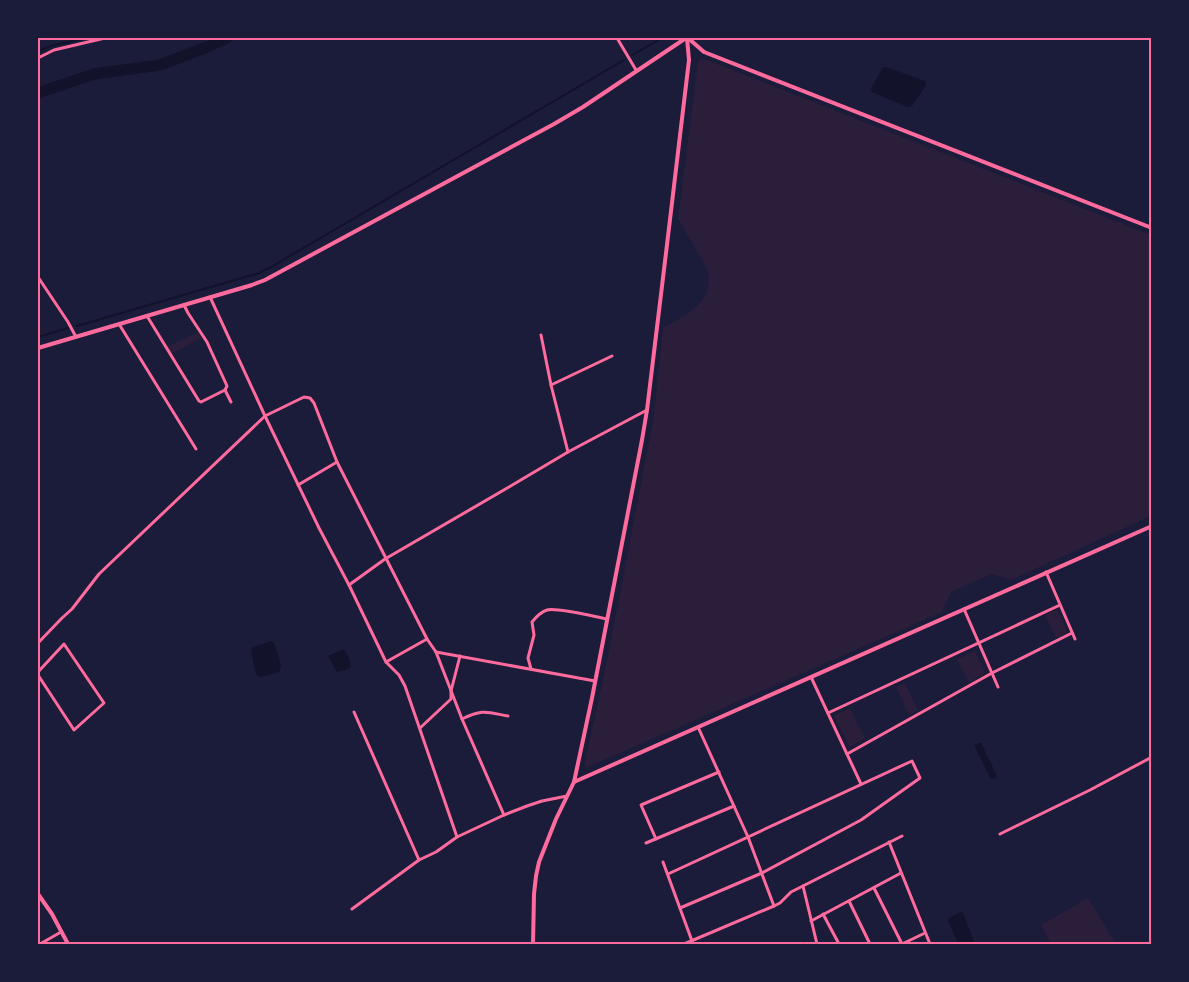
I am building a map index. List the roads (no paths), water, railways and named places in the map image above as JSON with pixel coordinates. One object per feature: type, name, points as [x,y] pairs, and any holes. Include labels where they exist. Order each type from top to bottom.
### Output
[{"type":"main road","points":[[38,348],[252,285],[278,274],[554,124],[687,38]]},
{"type":"main road","points":[[687,38],[704,52],[1152,228]]},
{"type":"main road","points":[[533,944],[534,894],[539,862],[556,819],[574,782],[647,410],[689,60],[687,38]]},
{"type":"main road","points":[[574,782],[1152,526]]},
{"type":"main road","points":[[38,894],[52,914],[68,944]]},
{"type":"street","points":[[38,58],[54,50],[105,38]]},
{"type":"street","points":[[617,38],[636,70]]},
{"type":"street","points":[[38,277],[76,336]]},
{"type":"street","points":[[210,297],[298,485],[386,662],[399,675],[405,686],[457,837]]},
{"type":"street","points":[[184,304],[208,342],[227,386],[225,390],[231,402]]},
{"type":"street","points":[[147,316],[199,401],[204,401],[225,390]]},
{"type":"street","points":[[119,324],[196,448]]},
{"type":"street","points":[[541,334],[551,385],[568,452]]},
{"type":"street","points":[[551,385],[612,356]]},
{"type":"street","points":[[38,643],[72,610],[99,574],[265,416],[304,398],[310,398],[314,403],[337,462],[427,639],[436,652],[462,719],[504,815]]},
{"type":"street","points":[[349,585],[386,559],[568,452],[647,410]]},
{"type":"street","points":[[298,485],[337,462]]},
{"type":"street","points":[[1046,572],[1075,639]]},
{"type":"street","points":[[828,713],[1060,605]]},
{"type":"street","points":[[531,669],[528,653],[534,635],[532,622],[536,616],[552,609],[607,619]]},
{"type":"street","points":[[964,609],[998,687]]},
{"type":"street","points":[[847,754],[992,674],[1072,634]]},
{"type":"street","points":[[386,662],[427,639]]},
{"type":"street","points":[[64,644],[104,703],[74,730],[38,674],[64,644]]},
{"type":"street","points":[[436,652],[595,681]]},
{"type":"street","points":[[420,728],[450,699],[460,656]]},
{"type":"street","points":[[811,677],[861,784]]},
{"type":"street","points":[[354,712],[419,860]]},
{"type":"street","points":[[462,719],[482,712],[508,716]]},
{"type":"street","points":[[698,727],[748,837],[774,906]]},
{"type":"street","points":[[1000,834],[1152,757]]},
{"type":"street","points":[[668,874],[912,761],[920,778],[861,820],[762,873],[680,908]]},
{"type":"street","points":[[656,839],[641,805],[719,772]]},
{"type":"street","points":[[352,909],[419,860],[436,852],[457,837],[504,815],[542,801],[568,796]]},
{"type":"street","points":[[646,843],[734,806]]},
{"type":"street","points":[[684,944],[774,906],[791,892],[902,836]]},
{"type":"street","points":[[889,842],[930,944]]},
{"type":"street","points":[[663,862],[692,941]]},
{"type":"street","points":[[812,921],[901,873]]},
{"type":"street","points":[[803,886],[817,944]]},
{"type":"street","points":[[874,888],[902,944],[925,933]]},
{"type":"street","points":[[849,901],[870,944]]},
{"type":"street","points":[[823,914],[839,944]]},
{"type":"street","points":[[40,944],[61,932]]},
{"type":"waterway","points":[[38,51],[54,45],[86,38]]},
{"type":"waterway","points":[[38,93],[94,74],[160,65],[227,38]]},
{"type":"waterway","points":[[632,55],[662,38]]},
{"type":"waterway","points":[[77,326],[259,273],[624,60]]},
{"type":"waterway","points":[[38,337],[68,328]]}]
